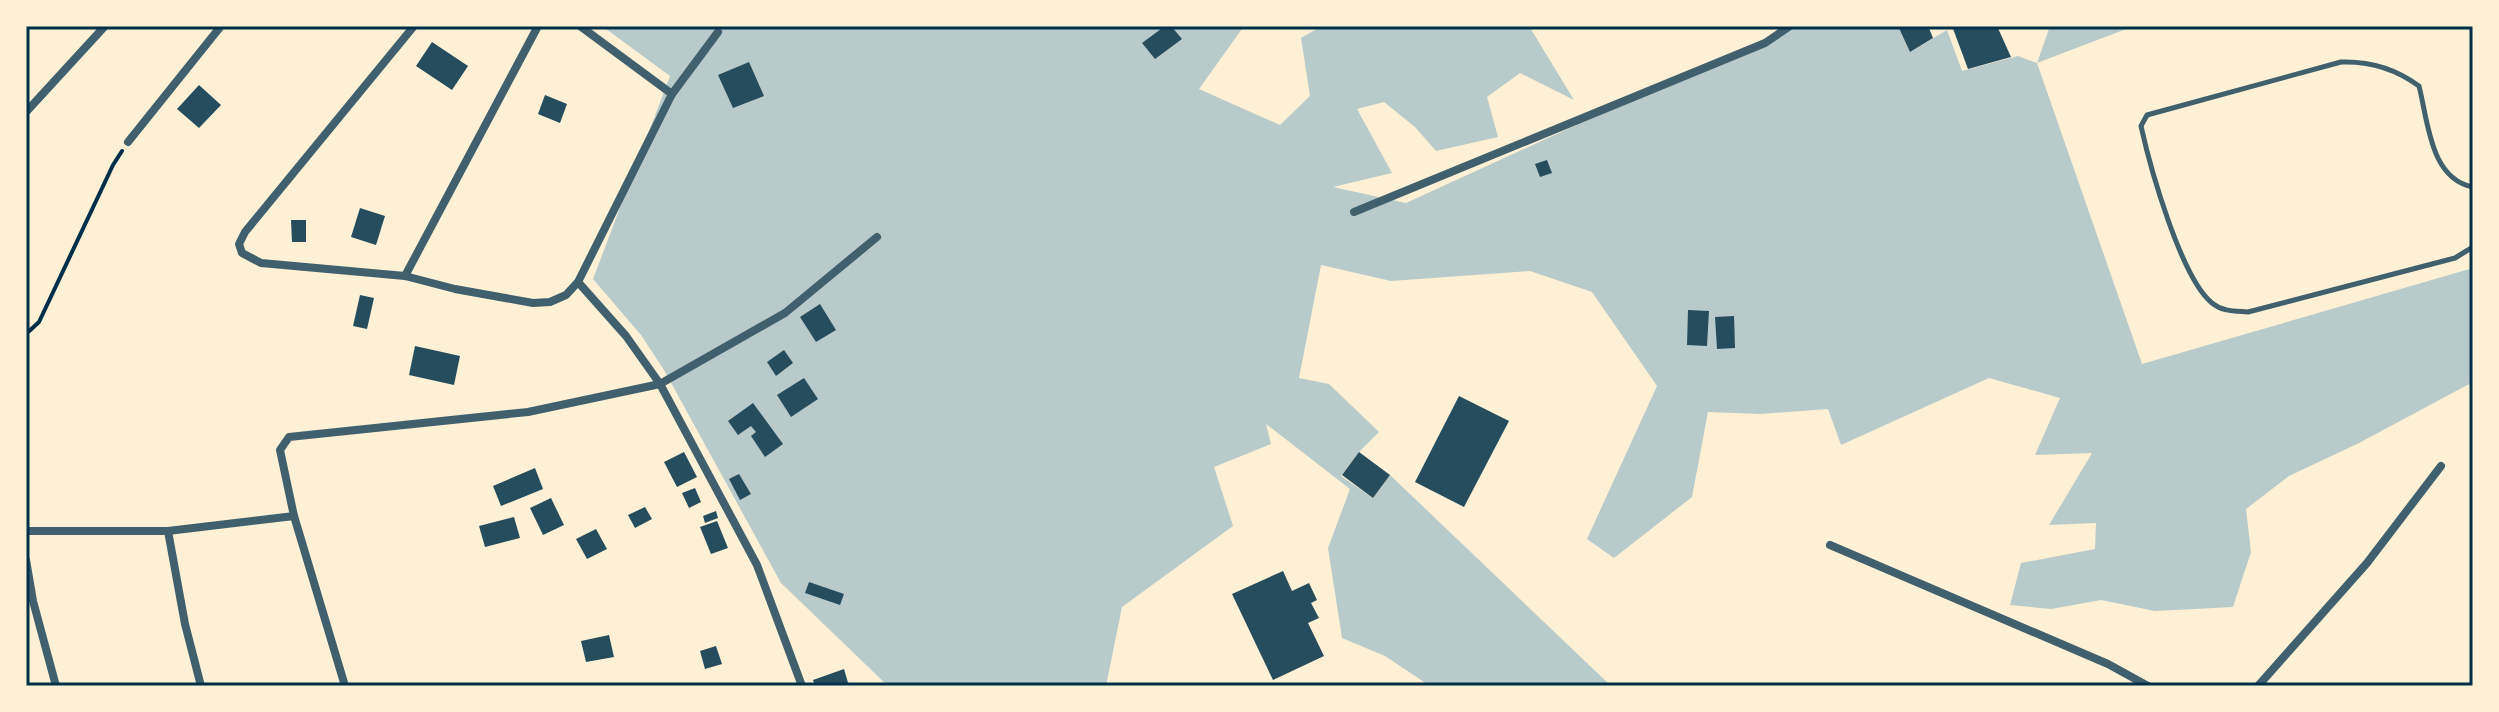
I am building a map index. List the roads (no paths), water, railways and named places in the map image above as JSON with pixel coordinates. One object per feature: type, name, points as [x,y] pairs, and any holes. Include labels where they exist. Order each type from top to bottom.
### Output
[{"type":"street","points":[[26,112],[105,26]]},
{"type":"street","points":[[128,142],[221,26]]},
{"type":"street","points":[[414,26],[245,232],[239,244],[242,253],[261,263],[405,276],[455,289],[533,303],[550,302],[566,295],[578,282],[672,94],[718,32]]},
{"type":"street","points":[[405,276],[538,26]]},
{"type":"street","points":[[580,26],[672,94]]},
{"type":"street","points":[[1354,212],[1765,43],[1790,26]]},
{"type":"street","points":[[345,686],[294,516],[280,450],[289,437],[528,412],[660,384],[785,313],[877,237]]},
{"type":"street","points":[[578,282],[626,336],[660,384],[757,565],[802,686]]},
{"type":"street","points":[[2258,686],[2367,563],[2441,466]]},
{"type":"street","points":[[26,531],[168,531],[294,516]]},
{"type":"street","points":[[168,531],[185,624],[201,686]]},
{"type":"street","points":[[1830,545],[2108,664],[2148,686]]},
{"type":"street","points":[[26,560],[33,601],[56,686]]},
{"type":"lane","points":[[2473,187],[2461,185],[2441,167],[2419,86],[2363,61],[2341,62],[2147,115],[2141,126],[2186,266],[2199,289],[2214,305],[2230,311],[2248,312],[2455,258],[2473,247]]}]
